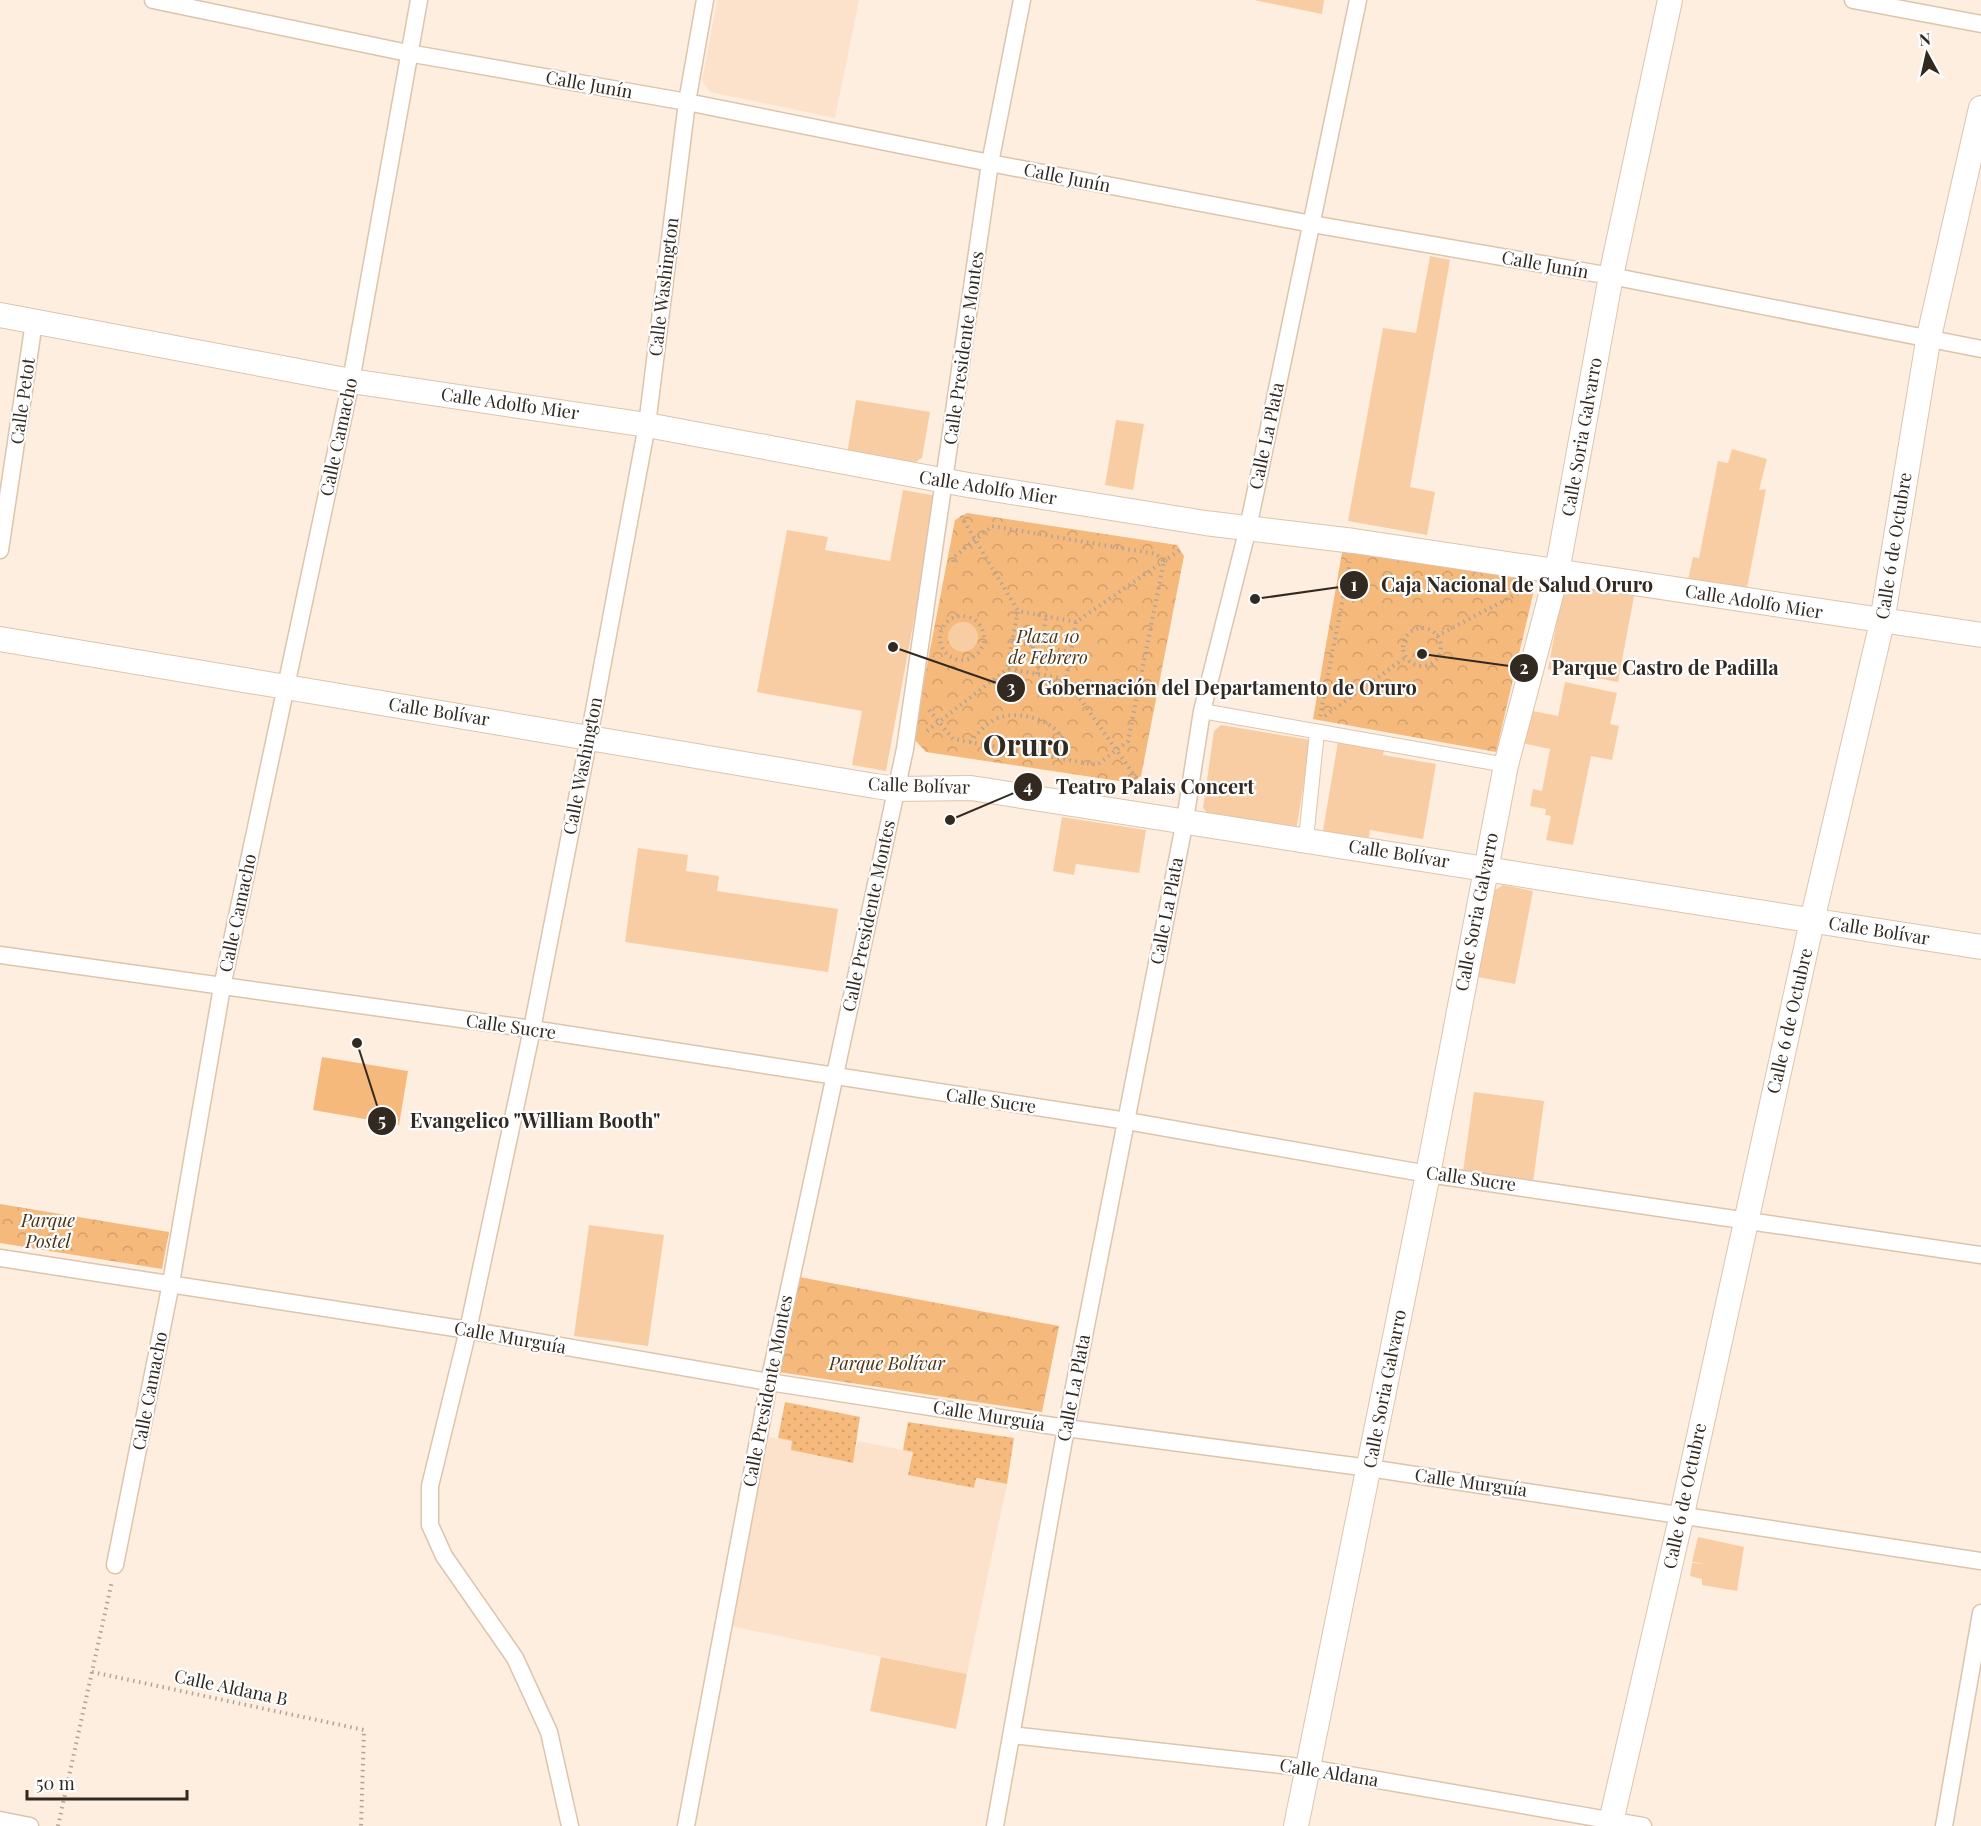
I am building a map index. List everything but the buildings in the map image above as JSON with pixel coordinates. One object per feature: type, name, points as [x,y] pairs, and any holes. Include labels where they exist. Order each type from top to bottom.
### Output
[{"type":"main road","name":"Calle Soria Galvarro","points":[[1296,1826],[1309,1768],[1324,1678],[1370,1468],[1428,1174],[1485,867],[1506,765],[1557,572],[1611,276],[1670,0]]},
{"type":"main road","name":"Calle 6 de Octubre","points":[[1610,1823],[1682,1514],[1745,1218],[1812,921],[1882,622],[1928,341],[1981,108]]},
{"type":"main road","name":"Calle Adolfo Mier","points":[[0,315],[351,381],[647,424],[945,482],[1981,635]]},
{"type":"main road","name":"Calle Bolívar","points":[[0,639],[896,789],[971,788],[1485,867],[1981,947]]},
{"type":"street","name":"Calle Junín","points":[[153,0],[408,53],[687,102],[990,163],[1312,224],[1611,276],[1928,341],[1981,349]]},
{"type":"street","name":"Calle Camacho","points":[[115,1565],[171,1283],[222,987],[351,381],[419,0]]},
{"type":"street","name":"Calle Washington","points":[[570,1826],[549,1732],[520,1668],[444,1556],[430,1525],[430,1486],[468,1330],[531,1029],[589,737],[647,424],[687,102],[705,0]]},
{"type":"street","name":"Calle Presidente Montes","points":[[686,1826],[769,1382],[905,748],[990,163],[1022,0]]},
{"type":"street","name":"Calle La Plata","points":[[995,1826],[1066,1428],[1185,820],[1202,711],[1248,528],[1358,0]]},
{"type":"street","points":[[1853,0],[1981,24]]},
{"type":"street","name":"Calle Petot","points":[[0,550],[34,322]]},
{"type":"street","points":[[1202,711],[1506,765]]},
{"type":"street","points":[[1306,839],[1317,732]]},
{"type":"street","name":"Calle Sucre","points":[[0,955],[531,1029],[1126,1121],[1428,1174],[1745,1218],[1981,1255]]},
{"type":"street","name":"Calle Murguía","points":[[0,1258],[468,1330],[769,1382],[1066,1428],[1370,1468],[1682,1514],[1981,1562]]},
{"type":"street","points":[[1944,1826],[1981,1613]]},
{"type":"street","name":"Calle Aldana","points":[[1012,1735],[1309,1768],[1610,1823],[1643,1826]]},
{"type":"street","points":[[0,1820],[30,1826]]},
{"type":"path","points":[[923,734],[1007,669],[1018,612],[961,516]]},
{"type":"path","points":[[952,567],[954,557],[993,526],[1156,554],[1164,561]]},
{"type":"path","points":[[1354,541],[1320,720],[1406,657]]},
{"type":"path","points":[[1066,679],[1076,622],[1180,550]]},
{"type":"path","points":[[926,707],[953,739],[1097,765],[1128,741],[1164,561]]},
{"type":"path","points":[[1437,636],[1557,572]]},
{"type":"path","points":[[1018,612],[1076,622]]},
{"type":"path","points":[[940,637],[945,651],[956,658],[970,658],[981,649],[984,642],[982,628],[972,618],[958,616],[945,623],[942,630]]},
{"type":"path","points":[[1012,642],[1033,645],[1042,638],[1046,616]]},
{"type":"path","points":[[938,649],[944,619]]},
{"type":"path","points":[[1421,629],[1433,632],[1437,636],[1440,654],[1432,663],[1421,666],[1406,657],[1404,644],[1410,633],[1421,629]]},
{"type":"path","points":[[1042,638],[1050,643],[1052,649]]},
{"type":"path","points":[[1033,645],[1033,651],[1040,657]]},
{"type":"path","points":[[1052,649],[1071,652]]},
{"type":"path","points":[[1040,657],[1046,656],[1052,649]]},
{"type":"path","points":[[1037,674],[1040,657]]},
{"type":"path","points":[[1007,669],[1066,679],[1137,779]]},
{"type":"path","points":[[970,742],[985,726],[998,718],[1011,715],[1030,717],[1047,724],[1059,733],[1069,760]]},
{"type":"path","points":[[58,1826],[115,1565]]},
{"type":"path","name":"Calle Aldana B","points":[[92,1672],[364,1730],[361,1826]]},
{"type":"shaded area","points":[[717,0],[859,0],[835,118],[710,92],[702,81]]},
{"type":"shaded area","points":[[769,1437],[793,1441],[791,1450],[852,1463],[858,1441],[913,1452],[908,1475],[974,1488],[976,1478],[1007,1484],[967,1674],[730,1626]]},
{"type":"green space","name":"Plaza 10 de Febrero","points":[[967,513],[1177,545],[1184,556],[1141,776],[1132,783],[926,752],[913,738],[955,520]]},
{"type":"green space","points":[[1343,547],[1526,580],[1534,590],[1496,752],[1313,719]]},
{"type":"green space","points":[[322,1057],[408,1071],[399,1125],[313,1110]]},
{"type":"green space","name":"Parque Postel","points":[[0,1204],[169,1232],[162,1269],[0,1243]]},
{"type":"green space","name":"Parque Bolívar","points":[[794,1276],[1059,1326],[1042,1412],[772,1371]]},
{"type":"green space","points":[[785,1402],[860,1417],[853,1463],[791,1450],[792,1441],[778,1438]]},
{"type":"green space","points":[[908,1422],[1014,1438],[1007,1484],[976,1478],[974,1488],[908,1475],[913,1452],[903,1450]]},
{"type":"place","name":"Caja Nacional de Salud Oruro","points":[[1255,599]]},
{"type":"place","name":"Gobernación del Departamento de Oruro","points":[[893,647]]},
{"type":"place","name":"Parque Castro de Padilla","points":[[1422,654]]},
{"type":"place","name":"Teatro Palais Concert","points":[[950,820]]},
{"type":"place","name":"Evangelico \"William Booth\"","points":[[357,1043]]},
{"type":"district","name":"Oruro","points":[[1026,746]]}]
